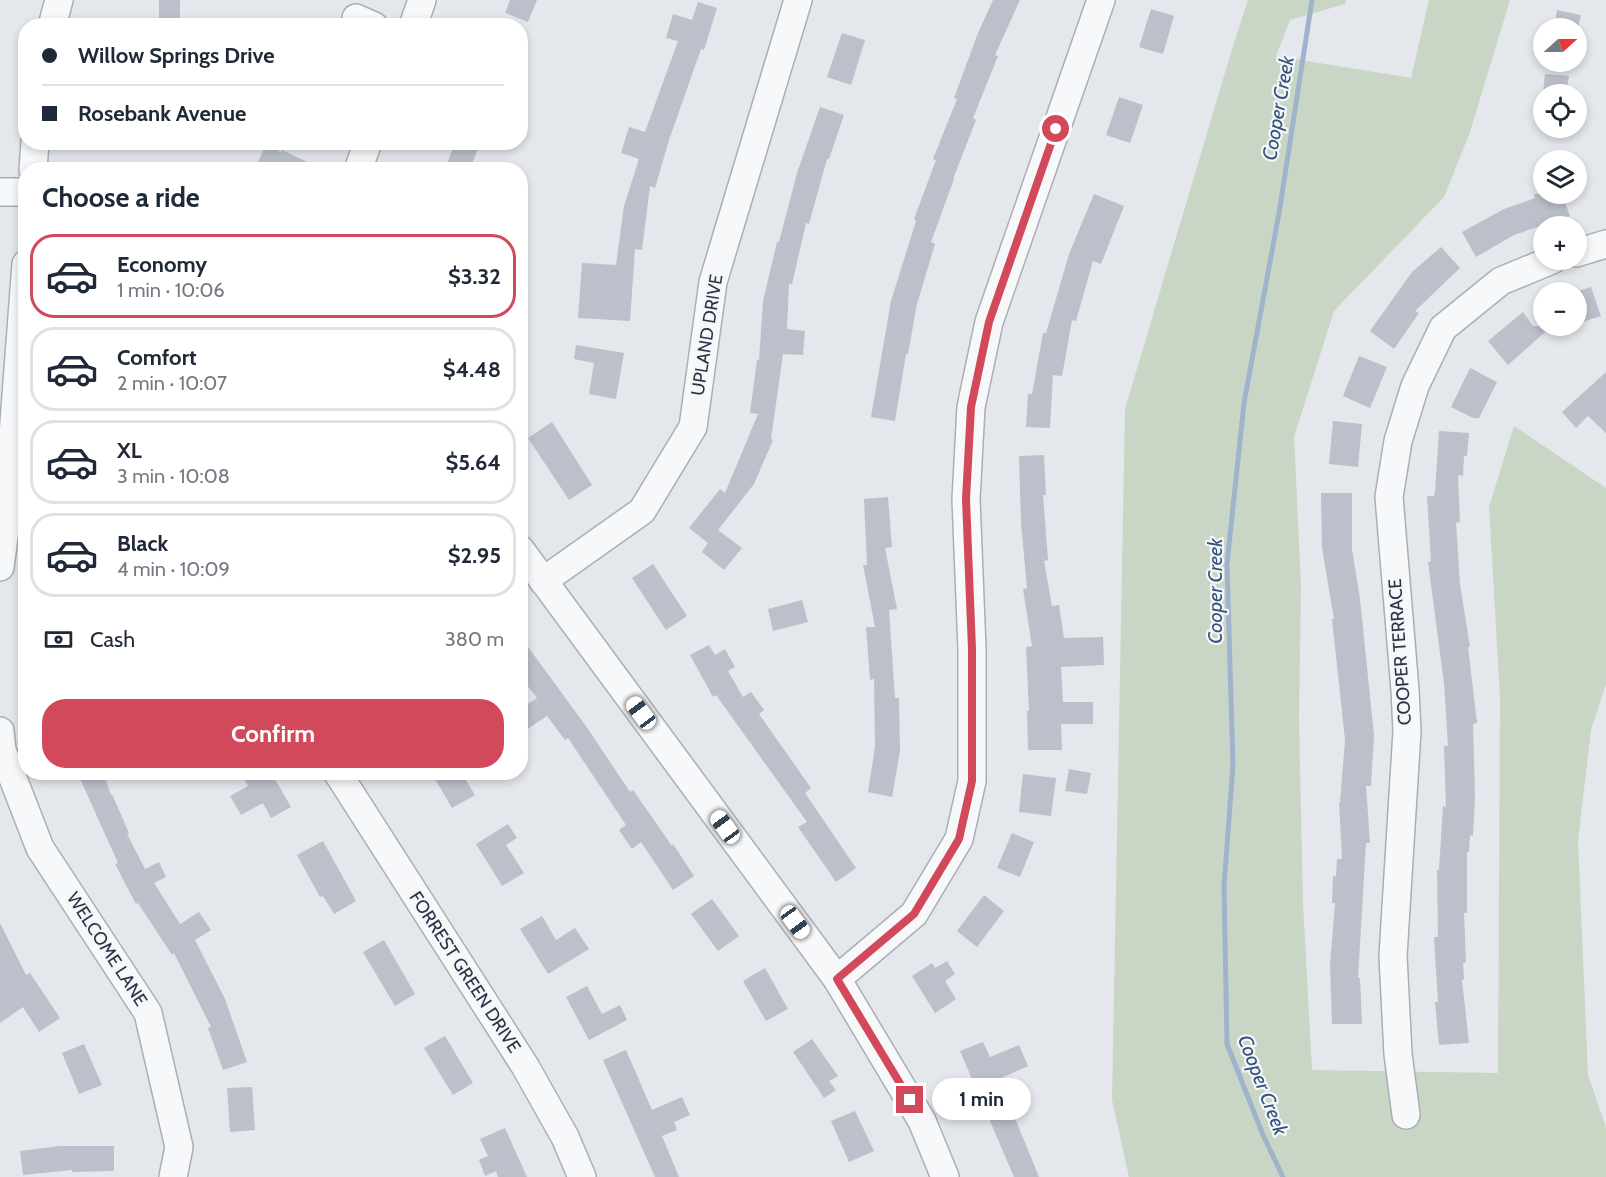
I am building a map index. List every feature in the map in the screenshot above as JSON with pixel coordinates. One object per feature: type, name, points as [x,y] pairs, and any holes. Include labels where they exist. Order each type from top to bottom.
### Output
[{"type":"street","points":[[54,18],[59,0]]},
{"type":"street","points":[[416,18],[422,0]]},
{"type":"street","name":"UPLAND DRIVE","points":[[543,580],[642,512],[693,427],[713,282],[798,0]]},
{"type":"street","points":[[837,979],[914,914],[959,839],[972,781],[972,649],[966,499],[971,407],[989,322],[1101,0]]},
{"type":"street","points":[[0,192],[18,192]]},
{"type":"street","points":[[1587,250],[1606,244]]},
{"type":"street","name":"COOPER TERRACE","points":[[1406,1115],[1398,1054],[1393,956],[1407,731],[1389,497],[1398,441],[1415,386],[1443,328],[1501,281],[1533,268]]},
{"type":"street","points":[[0,567],[16,517],[18,466]]},
{"type":"street","points":[[528,560],[837,979],[922,1121],[945,1177]]},
{"type":"street","name":"WELCOME LANE","points":[[0,731],[2,750],[40,848],[148,1013],[179,1147],[173,1177]]},
{"type":"street","name":"FORREST GREEN DRIVE","points":[[342,780],[525,1066],[565,1137],[582,1177]]},
{"type":"green space","points":[[1248,0],[1346,0],[1345,4],[1290,20],[1276,56],[1411,78],[1429,0],[1510,0],[1470,132],[1444,197],[1334,311],[1294,437],[1301,585],[1299,719],[1303,903],[1312,1070],[1498,1073],[1500,697],[1489,507],[1514,426],[1606,488],[1606,684],[1591,730],[1578,841],[1588,1075],[1606,1127],[1606,1177],[1129,1177],[1112,1100],[1125,409]]},
{"type":"building","points":[[159,0],[180,0],[180,18],[159,18]]},
{"type":"building","points":[[510,0],[537,0],[528,22],[528,18],[518,18],[505,13]]},
{"type":"building","points":[[993,0],[1020,0],[995,55],[998,56],[973,118],[976,120],[931,242],[935,244],[917,304],[895,421],[871,417],[891,301],[916,221],[914,219],[936,160],[933,159],[957,99],[954,98]]},
{"type":"building","points":[[698,2],[717,8],[704,50],[701,49],[669,140],[655,188],[650,186],[642,250],[635,249],[630,321],[578,318],[582,263],[616,265],[624,206],[639,159],[621,153],[629,127],[645,132],[678,41],[666,38],[673,14],[692,20]]},
{"type":"building","points":[[1151,9],[1174,16],[1163,54],[1139,47]]},
{"type":"building","points":[[1557,10],[1581,15],[1580,18],[1556,18]]},
{"type":"building","points":[[842,33],[865,40],[851,85],[827,77]]},
{"type":"building","points":[[1545,74],[1569,76],[1568,84],[1544,84]]},
{"type":"building","points":[[1119,97],[1143,105],[1130,143],[1106,135]]},
{"type":"building","points":[[820,107],[844,115],[829,159],[827,159],[809,224],[806,223],[792,284],[789,284],[787,329],[805,331],[803,355],[783,354],[771,439],[773,440],[754,484],[718,530],[742,548],[724,570],[702,552],[708,543],[689,528],[720,489],[725,493],[758,414],[750,413],[757,360],[759,360],[763,301],[797,173]]},
{"type":"building","points":[[264,150],[281,152],[282,150],[307,162],[258,162]]},
{"type":"building","points":[[452,150],[477,150],[473,162],[448,162]]},
{"type":"building","points":[[1094,194],[1124,206],[1101,264],[1093,261],[1076,321],[1072,320],[1062,376],[1053,375],[1050,428],[1026,427],[1028,394],[1032,394],[1043,333],[1046,333],[1069,254]]},
{"type":"building","points":[[1533,199],[1533,204],[1566,204],[1570,216],[1533,216],[1533,229],[1514,235],[1476,257],[1462,232],[1504,209]]},
{"type":"building","points":[[1441,247],[1460,268],[1415,311],[1419,313],[1394,349],[1370,331],[1412,272]]},
{"type":"building","points":[[1591,287],[1601,316],[1587,320],[1587,288]]},
{"type":"building","points":[[1523,312],[1533,326],[1533,336],[1541,336],[1508,365],[1488,341]]},
{"type":"building","points":[[576,345],[624,353],[616,399],[589,394],[594,363],[574,359]]},
{"type":"building","points":[[1359,356],[1387,367],[1370,408],[1343,396]]},
{"type":"building","points":[[1470,368],[1497,382],[1479,418],[1473,418],[1451,407]]},
{"type":"building","points":[[1606,372],[1606,433],[1588,416],[1576,428],[1562,412]]},
{"type":"building","points":[[1333,421],[1362,424],[1358,467],[1329,464]]},
{"type":"building","points":[[552,422],[592,485],[569,500],[528,438]]},
{"type":"building","points":[[1439,431],[1469,433],[1463,476],[1458,475],[1460,522],[1456,523],[1460,584],[1470,647],[1468,647],[1477,723],[1473,724],[1475,795],[1473,836],[1470,835],[1469,852],[1467,852],[1467,913],[1464,913],[1466,962],[1463,963],[1464,979],[1462,980],[1469,1043],[1439,1045],[1435,1002],[1438,1002],[1434,937],[1438,937],[1437,870],[1439,870],[1443,806],[1446,807],[1444,746],[1448,746],[1444,683],[1428,562],[1431,561],[1427,496],[1434,496],[1435,492]]},
{"type":"building","points":[[1044,455],[1046,495],[1043,495],[1048,560],[1044,561],[1052,606],[1059,605],[1064,638],[1103,637],[1104,665],[1061,667],[1063,702],[1093,702],[1093,724],[1061,724],[1062,750],[1028,750],[1026,647],[1032,646],[1023,589],[1027,588],[1021,523],[1019,456]]},
{"type":"building","points":[[1321,493],[1352,493],[1352,549],[1360,599],[1374,735],[1371,786],[1366,786],[1370,843],[1366,843],[1358,978],[1360,978],[1362,1024],[1332,1024],[1330,965],[1335,903],[1332,903],[1333,876],[1336,876],[1337,859],[1342,859],[1339,803],[1345,740],[1332,619],[1334,619],[1322,548]]},
{"type":"building","points":[[888,497],[892,547],[885,548],[897,609],[889,610],[895,698],[899,698],[900,751],[892,797],[868,792],[875,747],[874,679],[870,680],[866,627],[875,627],[863,565],[867,565],[864,499]]},
{"type":"building","points":[[653,564],[687,616],[666,630],[632,578]]},
{"type":"building","points":[[802,600],[808,622],[773,631],[768,609]]},
{"type":"building","points":[[709,645],[715,655],[725,649],[735,667],[728,671],[743,697],[751,692],[764,710],[759,714],[811,788],[805,793],[856,868],[836,882],[798,827],[807,822],[716,695],[713,697],[690,655]]},
{"type":"building","points":[[528,647],[588,729],[630,792],[633,790],[694,876],[673,890],[641,842],[632,849],[619,830],[626,825],[568,738],[565,740],[547,716],[528,729],[528,704],[537,698],[528,686]]},
{"type":"building","points":[[1069,769],[1091,773],[1087,794],[1065,791]]},
{"type":"building","points":[[1023,774],[1056,778],[1051,816],[1019,812]]},
{"type":"building","points":[[81,780],[106,780],[129,833],[127,834],[145,869],[159,862],[166,877],[154,883],[180,924],[199,912],[211,930],[195,940],[225,999],[247,1062],[223,1070],[208,1028],[211,1027],[174,953],[172,955],[138,903],[136,904],[115,864],[118,863]]},
{"type":"building","points":[[245,780],[276,780],[291,807],[271,818],[263,803],[241,815],[230,796],[248,786]]},
{"type":"building","points":[[436,780],[466,780],[475,795],[452,808]]},
{"type":"building","points":[[508,824],[517,838],[506,845],[524,873],[502,886],[476,844]]},
{"type":"building","points":[[1012,833],[1034,842],[1020,877],[997,868]]},
{"type":"building","points":[[323,841],[356,901],[334,914],[323,896],[320,897],[297,855]]},
{"type":"building","points":[[984,895],[1004,911],[977,947],[957,931]]},
{"type":"building","points":[[712,899],[739,936],[718,951],[691,914]]},
{"type":"building","points":[[542,916],[556,940],[575,928],[589,949],[548,974],[520,929]]},
{"type":"building","points":[[0,923],[26,975],[30,973],[60,1018],[39,1032],[23,1007],[0,1023]]},
{"type":"building","points":[[384,940],[415,994],[395,1006],[363,952]]},
{"type":"building","points":[[947,961],[955,974],[945,981],[956,999],[935,1013],[912,976],[932,963],[935,968]]},
{"type":"building","points":[[765,968],[788,1009],[766,1021],[743,981]]},
{"type":"building","points":[[587,986],[602,1014],[620,1005],[627,1020],[589,1040],[566,997]]},
{"type":"building","points":[[445,1036],[473,1083],[453,1095],[424,1048]]},
{"type":"building","points":[[812,1039],[838,1076],[829,1081],[836,1090],[824,1098],[793,1052]]},
{"type":"building","points":[[983,1042],[990,1057],[1019,1045],[1028,1066],[999,1079],[1039,1177],[1014,1177],[960,1051]]},
{"type":"building","points":[[84,1044],[102,1085],[79,1094],[62,1053]]},
{"type":"building","points":[[626,1050],[652,1110],[682,1097],[690,1115],[674,1122],[677,1130],[662,1136],[679,1177],[655,1177],[603,1060]]},
{"type":"building","points":[[252,1087],[255,1130],[230,1132],[227,1088]]},
{"type":"building","points":[[855,1111],[874,1151],[849,1162],[831,1121]]},
{"type":"building","points":[[505,1128],[527,1177],[498,1177],[496,1171],[485,1176],[479,1160],[488,1156],[480,1139]]},
{"type":"building","points":[[60,1146],[114,1146],[114,1171],[72,1172],[72,1170],[23,1175],[20,1151]]},
{"type":"waterway","name":"Cooper Creek","points":[[1283,1177],[1263,1135],[1227,1044],[1224,886],[1233,765],[1227,564],[1244,403],[1279,213],[1312,0]]},
{"type":"route","points":[[910,1100],[837,979],[914,914],[959,839],[972,781],[972,649],[966,499],[971,407],[989,322],[1056,129]]}]
